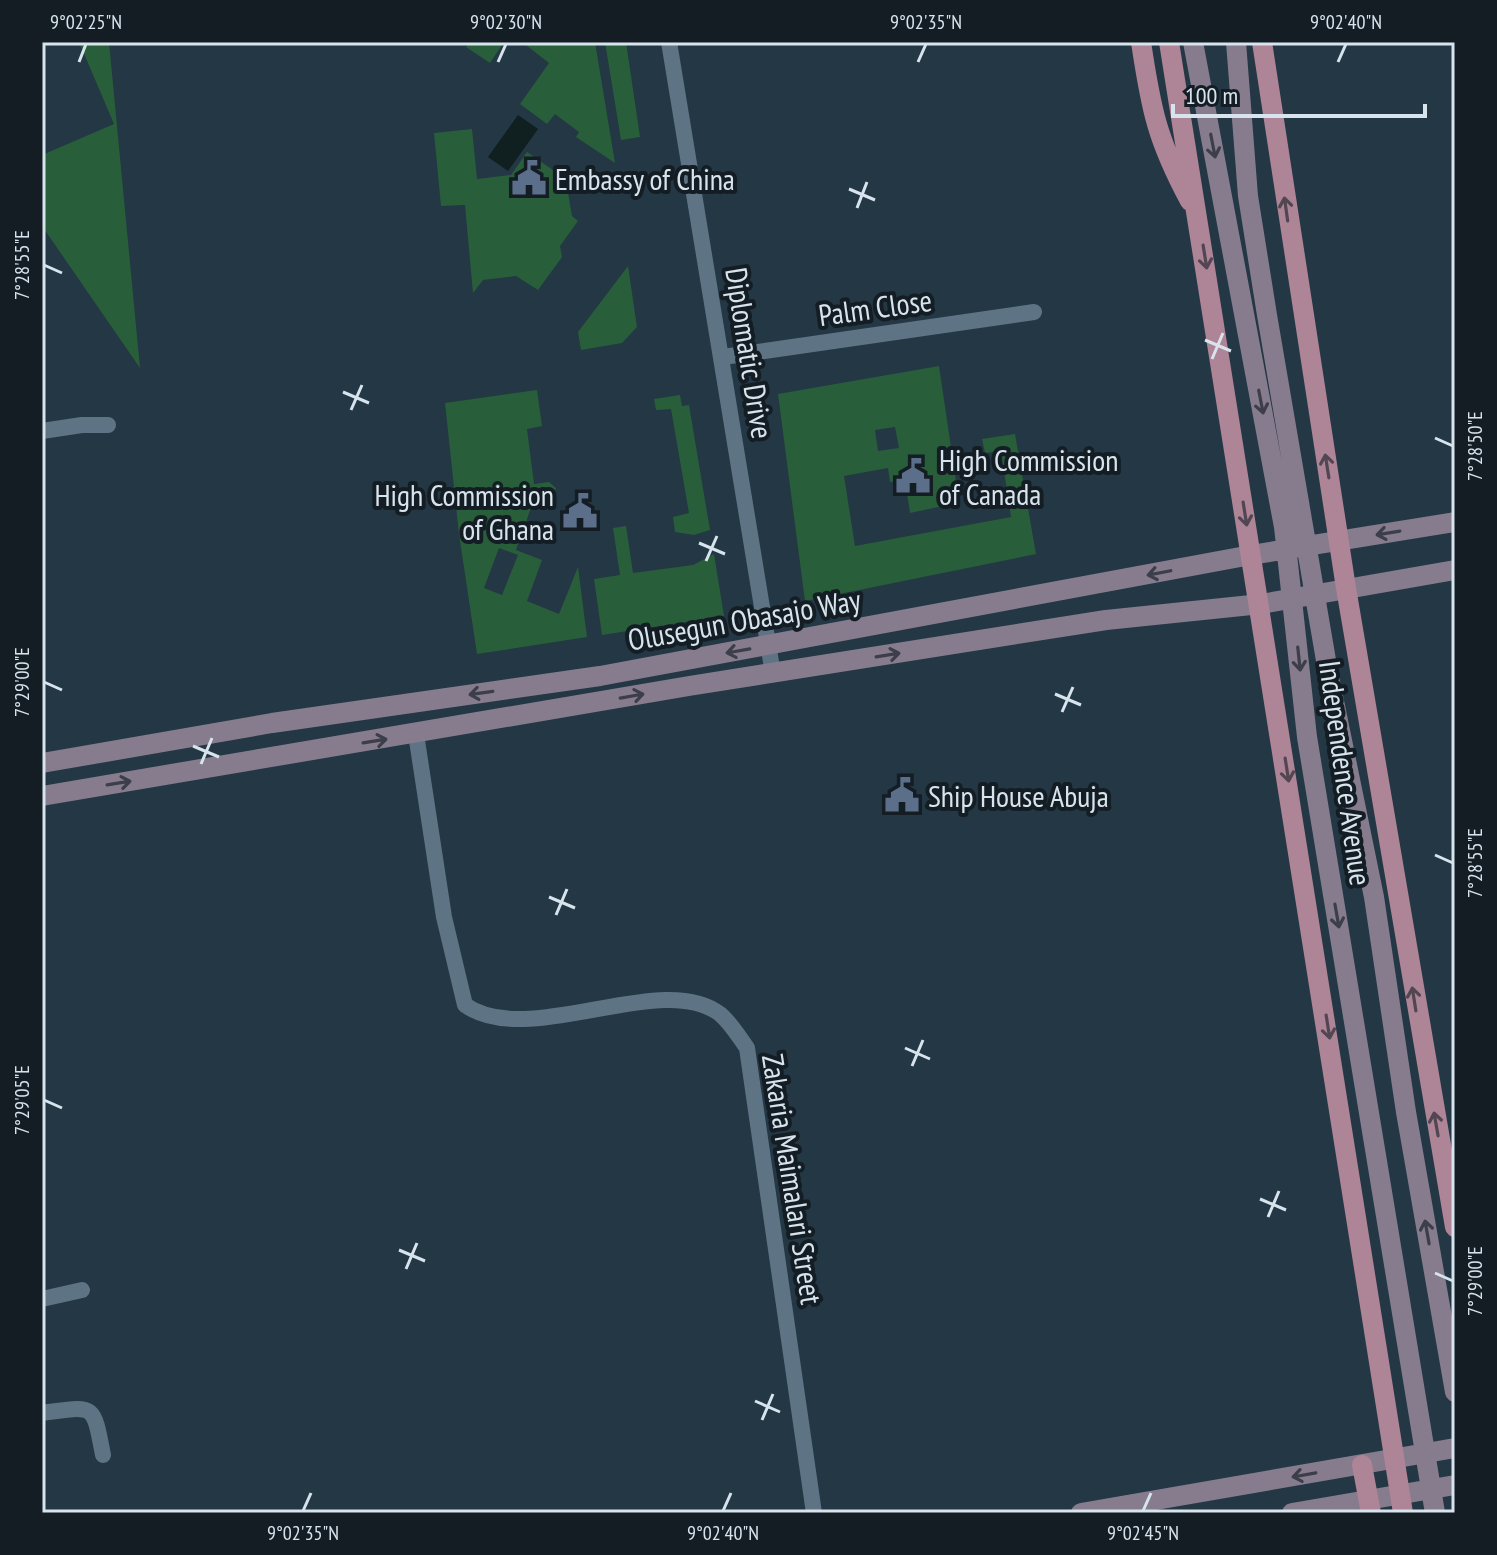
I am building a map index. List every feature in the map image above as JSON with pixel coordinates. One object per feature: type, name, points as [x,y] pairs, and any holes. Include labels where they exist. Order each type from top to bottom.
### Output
[{"type":"main road","points":[[1141,42],[1154,125],[1198,215]]},
{"type":"main road","name":"Independence Avenue","points":[[1169,42],[1257,554],[1403,1513]]},
{"type":"main road","name":"Independence Avenue","points":[[1193,42],[1284,527],[1307,737],[1435,1513]]},
{"type":"main road","points":[[1236,42],[1248,196],[1328,672],[1374,897],[1406,1112],[1455,1392]]},
{"type":"main road","name":"Independence Avenue","points":[[1262,42],[1337,590],[1455,1227]]},
{"type":"main road","name":"Olusegun Obasajo Way","points":[[42,763],[272,723],[533,686],[1257,554],[1455,522]]},
{"type":"main road","name":"Olusegun Obasajo Way","points":[[42,796],[1106,620],[1264,603],[1455,570]]},
{"type":"main road","points":[[1100,584],[1106,620]]},
{"type":"main road","points":[[533,686],[535,713]]},
{"type":"main road","points":[[1081,1513],[1455,1448]]},
{"type":"main road","points":[[1371,1463],[1374,1503]]},
{"type":"main road","points":[[1292,1513],[1374,1503],[1455,1485]]},
{"type":"street","name":"Diplomatic Drive","points":[[669,42],[773,674]]},
{"type":"street","name":"Palm Close","points":[[723,357],[1034,312]]},
{"type":"street","points":[[42,431],[108,425]]},
{"type":"street","name":"Zakaria Maimalari Street","points":[[416,734],[444,917],[465,1005],[499,1017],[535,1017],[682,999],[721,1014],[747,1048],[814,1513]]},
{"type":"street","points":[[42,1299],[82,1290]]},
{"type":"street","points":[[42,1413],[83,1407],[91,1410],[96,1416],[103,1455]]},
{"type":"green space","points":[[79,42],[109,42],[140,368],[42,226],[42,155],[114,124]]},
{"type":"green space","points":[[470,42],[504,42],[490,63],[466,47]]},
{"type":"green space","points":[[522,42],[595,42],[615,163],[576,137],[579,132],[555,114],[547,124],[520,104],[549,63]]},
{"type":"green space","points":[[605,42],[626,42],[640,137],[621,140]]},
{"type":"green space","points":[[472,129],[477,179],[511,175],[527,152],[553,170],[557,165],[577,180],[568,193],[572,216],[578,221],[560,246],[562,257],[538,290],[516,276],[483,280],[473,293],[465,205],[441,206],[434,133]]},
{"type":"green space","points":[[628,266],[637,327],[622,343],[581,350],[578,332]]},
{"type":"green space","points":[[939,366],[958,495],[948,505],[910,513],[905,480],[890,482],[888,468],[844,476],[855,546],[1011,517],[1001,451],[985,453],[982,439],[1015,434],[1036,554],[805,601],[778,394]],"holes":[[[895,427],[899,448],[878,451],[875,430]]]},
{"type":"green space","points":[[537,390],[542,426],[527,429],[534,484],[549,482],[556,488],[548,510],[532,505],[516,550],[542,560],[527,601],[559,614],[578,567],[587,637],[477,654],[459,534],[445,403]],"holes":[[[499,548],[518,555],[502,595],[484,588]]]},
{"type":"green space","points":[[680,395],[682,406],[689,405],[710,530],[694,535],[675,532],[673,517],[689,513],[671,409],[656,410],[654,399]]},
{"type":"green space","points":[[626,526],[633,573],[693,565],[714,554],[724,616],[602,635],[594,579],[620,575],[613,528]]},
{"type":"shaded area","points":[[518,115],[538,129],[508,171],[488,157]]},
{"type":"place","name":"Embassy of China","points":[[529,178]]},
{"type":"place","name":"High Commission of Canada","points":[[913,476]]},
{"type":"place","name":"High Commission of Ghana","points":[[580,511]]},
{"type":"place","name":"Ship House Abuja","points":[[902,795]]}]
